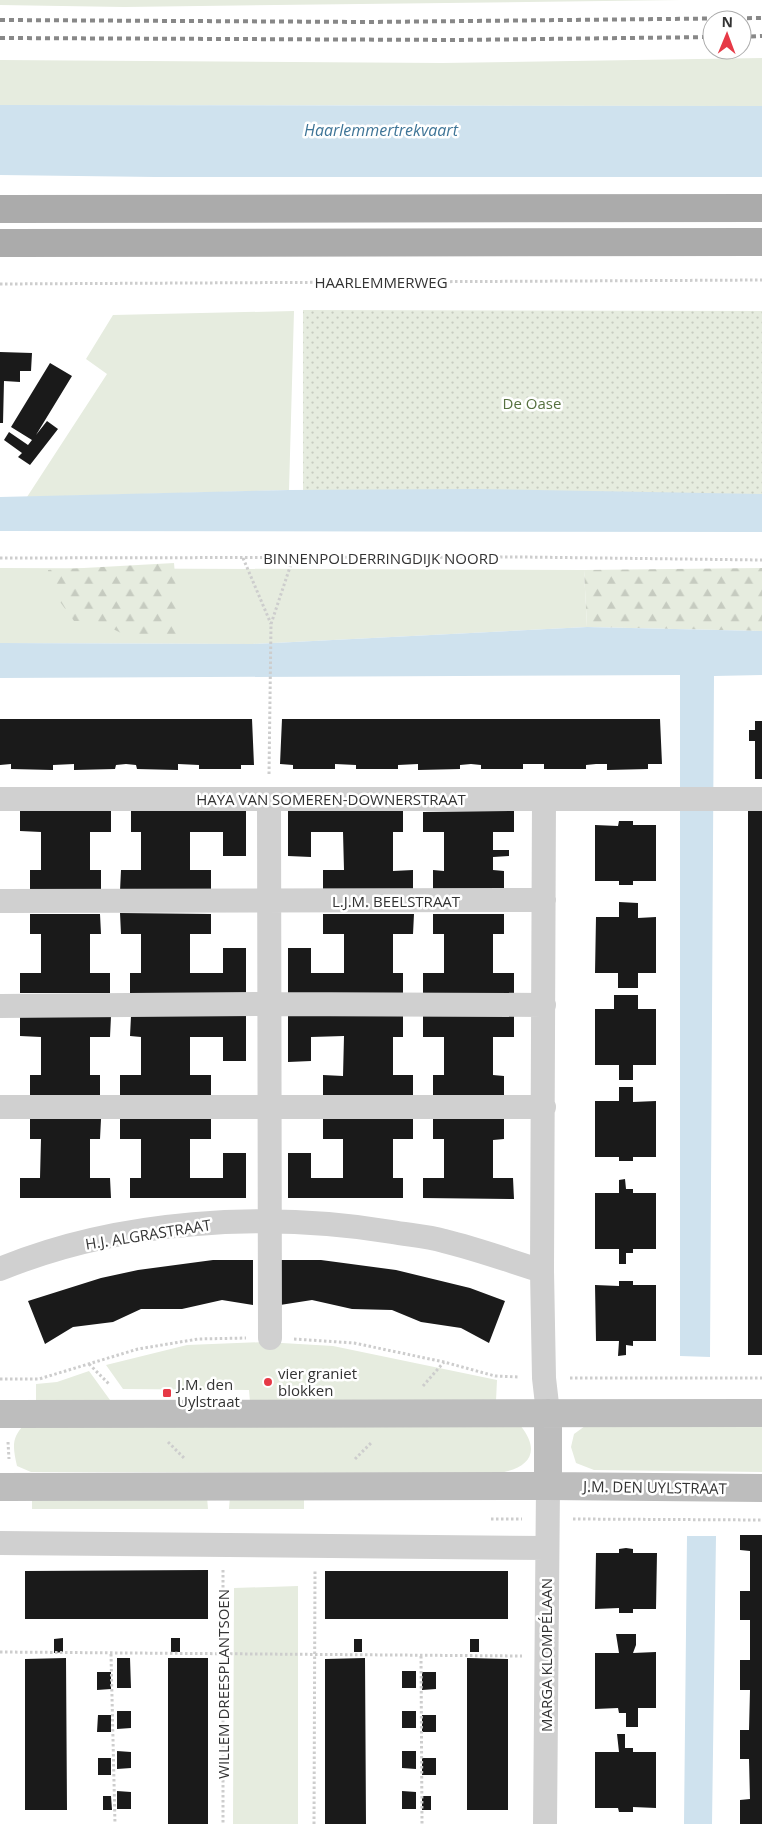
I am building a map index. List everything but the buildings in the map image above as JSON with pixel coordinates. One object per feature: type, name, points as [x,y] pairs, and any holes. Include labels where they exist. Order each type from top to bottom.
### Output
[{"type":"main road","points":[[0,209],[762,208]]},
{"type":"main road","points":[[0,243],[762,242]]},
{"type":"street","name":"HAYA VAN SOMEREN-DOWNERSTRAAT","points":[[0,799],[762,799]]},
{"type":"street","points":[[544,799],[542,1271],[544,1378],[548,1413],[548,1486]]},
{"type":"street","points":[[269,800],[259,902],[260,1004],[271,1106],[270,1338]]},
{"type":"street","name":"L.J.M. BEELSTRAAT","points":[[259,902],[544,900]]},
{"type":"street","points":[[0,901],[259,902]]},
{"type":"street","points":[[0,1006],[260,1004],[544,1006]]},
{"type":"street","points":[[0,1107],[544,1107]]},
{"type":"street","points":[[270,1220],[345,1224],[443,1240],[542,1271]]},
{"type":"street","name":"H.J. ALGRASTRAAT","points":[[0,1270],[18,1262],[101,1238],[194,1224],[270,1220]]},
{"type":"street","points":[[0,1414],[762,1413]]},
{"type":"street","name":"J.M. DEN UYLSTRAAT","points":[[0,1487],[548,1486],[762,1488]]},
{"type":"street","name":"MARGA KLOMPÉLAAN","points":[[545,1824],[548,1486]]},
{"type":"street","points":[[0,1543],[547,1548]]},
{"type":"path","name":"HAARLEMMERWEG","points":[[0,284],[762,280]]},
{"type":"path","name":"BINNENPOLDERRINGDIJK NOORD","points":[[0,558],[522,557],[762,560]]},
{"type":"path","points":[[243,558],[271,624]]},
{"type":"path","points":[[269,800],[271,624],[293,558]]},
{"type":"path","points":[[0,1379],[39,1379],[138,1350],[198,1339],[270,1338],[354,1343],[444,1362],[495,1376],[544,1378],[762,1378]]},
{"type":"path","points":[[329,1486],[400,1412],[444,1362]]},
{"type":"path","points":[[89,1364],[212,1486]]},
{"type":"path","name":"WILLEM DREESPLANTSOEN","points":[[222,1544],[224,1655],[223,1824]]},
{"type":"path","points":[[314,1824],[315,1545]]},
{"type":"path","points":[[0,1652],[547,1656]]},
{"type":"path","points":[[111,1654],[114,1824]]},
{"type":"path","points":[[421,1656],[422,1824]]},
{"type":"green space","points":[[0,0],[682,0],[124,7],[0,5]]},
{"type":"green space","points":[[752,58],[762,58],[762,106],[0,105],[0,60],[442,63],[702,59],[752,60]]},
{"type":"green space","name":"De Oase","points":[[303,310],[762,311],[762,495],[303,496]]},
{"type":"green space","points":[[294,311],[289,490],[27,497],[107,374],[86,359],[113,315]]},
{"type":"green space","points":[[174,563],[180,635],[131,638],[97,621],[74,621],[50,588],[48,570]]},
{"type":"green space","points":[[0,568],[584,570],[587,627],[252,644],[0,643]]},
{"type":"green space","points":[[762,568],[762,631],[587,627],[584,570]]},
{"type":"green space","points":[[265,1342],[333,1346],[497,1380],[496,1401],[250,1402],[249,1390],[123,1389],[106,1365],[187,1345]]},
{"type":"green space","points":[[89,1371],[110,1400],[36,1400],[36,1384],[57,1382]]},
{"type":"green space","points":[[24,1425],[520,1425],[527,1435],[531,1451],[529,1458],[518,1468],[498,1473],[31,1472],[17,1466],[15,1454],[15,1439]]},
{"type":"green space","points":[[585,1426],[762,1426],[762,1472],[594,1470],[576,1463],[571,1447],[574,1434]]},
{"type":"green space","points":[[32,1492],[207,1497],[208,1509],[32,1509]]},
{"type":"green space","points":[[230,1496],[304,1496],[304,1509],[229,1509]]},
{"type":"green space","points":[[298,1586],[298,1824],[233,1824],[234,1588]]},
{"type":"water","name":"Haarlemmertrekvaart","points":[[0,105],[762,106],[762,177],[155,177],[0,175]]},
{"type":"water","points":[[475,489],[762,494],[762,532],[0,531],[0,497],[289,490]]},
{"type":"water","points":[[587,627],[762,631],[762,675],[714,676],[710,1357],[680,1356],[680,675],[0,678],[0,643],[252,644]]},
{"type":"water","points":[[687,1536],[716,1536],[712,1824],[684,1824]]},
{"type":"railway","points":[[0,20],[370,22],[762,18]]},
{"type":"railway","points":[[752,36],[762,36]]},
{"type":"railway","points":[[0,38],[457,40],[702,37]]},
{"type":"place","name":"vier graniet blokken","points":[[268,1382]]},
{"type":"place","name":"J.M. den Uylstraat","points":[[167,1393]]}]
